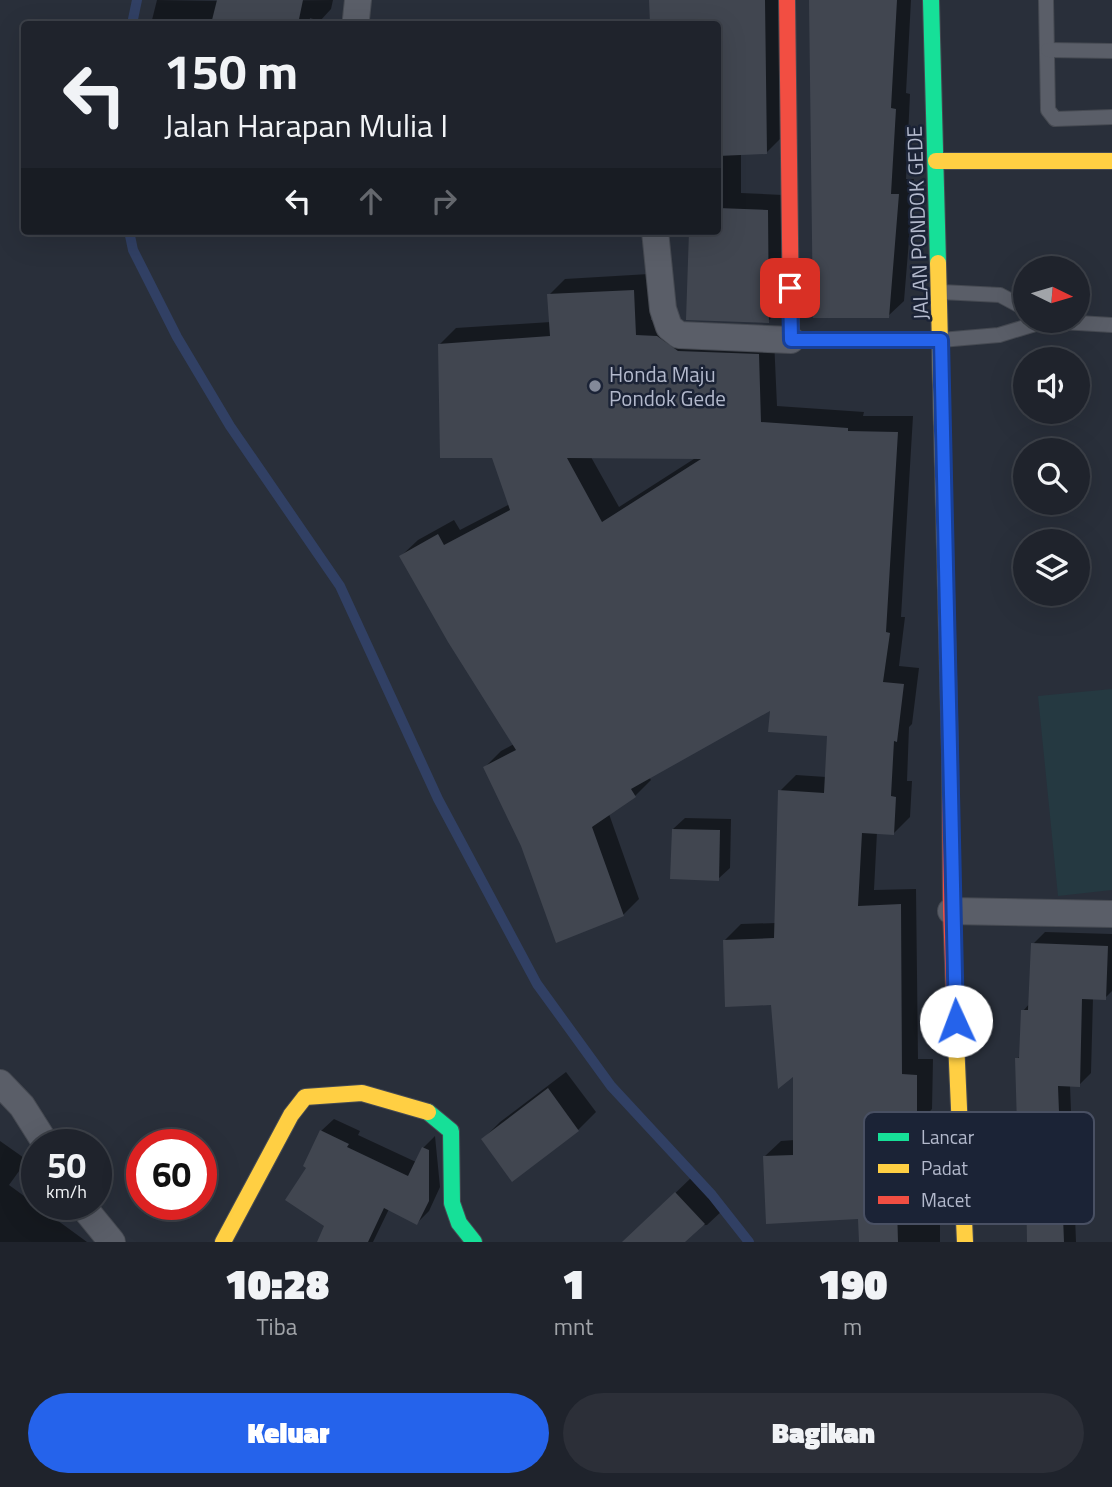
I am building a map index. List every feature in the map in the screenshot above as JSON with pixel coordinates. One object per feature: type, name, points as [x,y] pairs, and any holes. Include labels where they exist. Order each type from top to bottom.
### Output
[{"type":"main road","points":[[786,0],[791,340],[941,340]]},
{"type":"main road","name":"JALAN PONDOK GEDE","points":[[930,0],[951,768],[951,911],[960,1112]]},
{"type":"main road","points":[[936,161],[1112,160]]},
{"type":"main road","points":[[223,1242],[291,1115],[305,1097],[343,1092],[370,1094],[405,1104],[441,1118],[450,1128],[453,1140],[448,1191],[450,1207],[463,1231],[474,1242]]},
{"type":"main road","name":"JALAN PONDOK GEDE","points":[[964,1224],[965,1242]]},
{"type":"street","points":[[655,235],[663,309],[669,327],[679,335],[791,340]]},
{"type":"street","points":[[951,911],[1112,914]]},
{"type":"street","points":[[0,1083],[22,1106],[37,1129]]},
{"type":"street","points":[[94,1220],[112,1242]]},
{"type":"lane","points":[[1046,0],[1048,110],[1055,118],[1112,117]]},
{"type":"lane","points":[[1048,50],[1112,51]]},
{"type":"lane","points":[[939,292],[1000,295],[1013,302]]},
{"type":"lane","points":[[1090,323],[1112,325]]},
{"type":"lane","points":[[941,340],[999,335],[1013,330]]},
{"type":"shaded area","points":[[1112,689],[1112,890],[1058,896],[1038,696]]},
{"type":"building","points":[[217,0],[303,0],[299,21],[212,21]]},
{"type":"building","points":[[649,0],[765,0],[767,154],[721,156],[721,21],[650,21]]},
{"type":"building","points":[[809,0],[897,0],[891,108],[896,109],[891,194],[899,194],[889,318],[813,318]]},
{"type":"building","points":[[721,208],[768,210],[769,323],[686,320],[689,235],[721,235]]},
{"type":"building","points":[[634,290],[636,335],[657,336],[678,351],[759,354],[761,422],[848,428],[848,431],[898,432],[886,632],[890,633],[883,682],[904,684],[897,742],[894,741],[891,796],[896,797],[894,835],[862,833],[858,906],[901,904],[902,1074],[917,1075],[917,1112],[864,1112],[864,1224],[897,1224],[898,1242],[859,1242],[858,1219],[766,1224],[763,1156],[793,1155],[793,1077],[778,1089],[771,1005],[725,1007],[723,940],[774,938],[778,790],[824,793],[827,736],[768,732],[770,711],[631,789],[636,797],[592,827],[624,916],[556,943],[521,846],[483,767],[516,750],[448,642],[399,556],[438,534],[444,545],[510,510],[492,458],[440,458],[438,344],[550,336],[547,294]],"holes":[[[567,458],[701,459],[602,522]]]},
{"type":"building","points":[[672,829],[720,830],[719,881],[670,879]]},
{"type":"building","points":[[1031,943],[1108,946],[1106,1000],[1082,999],[1080,1087],[1058,1086],[1059,1112],[1017,1112],[1015,1058],[1019,1058],[1021,1010],[1028,1010]]},
{"type":"building","points":[[548,1088],[579,1131],[512,1182],[481,1139]]},
{"type":"building","points":[[320,1130],[349,1144],[347,1147],[408,1176],[422,1147],[429,1150],[429,1201],[417,1225],[384,1208],[368,1242],[317,1242],[324,1226],[285,1200],[306,1168],[303,1166]]},
{"type":"building","points":[[675,1192],[705,1224],[685,1242],[622,1242]]},
{"type":"building","points":[[1027,1224],[1063,1224],[1064,1242],[1027,1242]]},
{"type":"waterway","points":[[133,21],[137,0]]},
{"type":"waterway","points":[[130,235],[133,250],[177,337],[230,426],[340,586],[438,799],[537,984],[611,1086],[712,1195],[749,1242]]},
{"type":"traffic: fast","points":[[931,0],[938,263]]},
{"type":"traffic: fast","points":[[791,318],[791,340],[941,340]]},
{"type":"traffic: fast","points":[[428,1112],[451,1131],[452,1203],[459,1223],[474,1242]]},
{"type":"traffic: slow","points":[[936,161],[1112,161]]},
{"type":"traffic: slow","points":[[938,263],[950,755]]},
{"type":"traffic: slow","points":[[956,1041],[959,1112]]},
{"type":"traffic: slow","points":[[223,1242],[291,1115],[305,1097],[362,1093],[428,1112]]},
{"type":"traffic: slow","points":[[964,1224],[965,1242]]},
{"type":"traffic: jam","points":[[787,0],[791,318]]},
{"type":"traffic: jam","points":[[950,755],[951,911],[956,1041]]},
{"type":"place","name":"Honda Maju Pondok Gede","points":[[595,386]]},
{"type":"route","points":[[790,288],[791,340],[941,340],[951,781],[951,911],[956,1021]]}]
